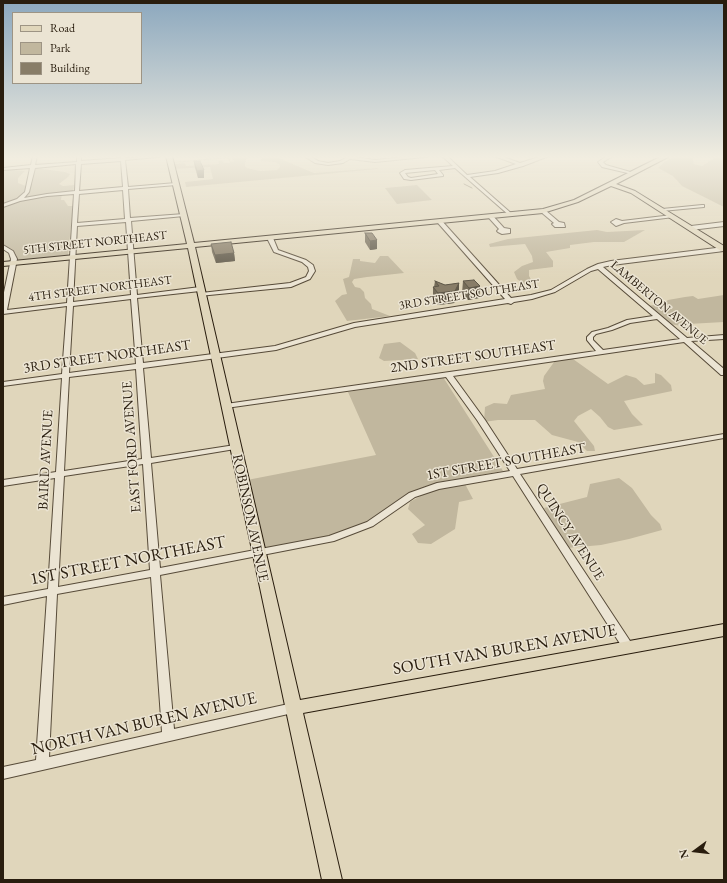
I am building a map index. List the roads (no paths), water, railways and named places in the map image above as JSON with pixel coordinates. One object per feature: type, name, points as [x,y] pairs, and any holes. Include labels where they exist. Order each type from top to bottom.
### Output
[{"type":"main road","name":"ROBINSON AVENUE","points":[[179,197],[332,880]]},
{"type":"main road","name":"5TH STREET NORTHEAST","points":[[3,264],[510,215],[543,211],[564,206],[582,197]]},
{"type":"main road","points":[[642,197],[724,249]]},
{"type":"main road","name":"SOUTH VAN BUREN AVENUE","points":[[293,708],[724,630]]},
{"type":"street","points":[[3,206],[19,200],[33,197]]},
{"type":"street","name":"BAIRD AVENUE","points":[[42,765],[77,197]]},
{"type":"street","name":"EAST FORD AVENUE","points":[[126,197],[168,735]]},
{"type":"street","points":[[490,197],[510,215]]},
{"type":"street","points":[[662,210],[702,206]]},
{"type":"street","points":[[543,211],[557,223]]},
{"type":"street","points":[[75,225],[184,215]]},
{"type":"street","points":[[622,222],[672,216]]},
{"type":"street","points":[[491,217],[502,229]]},
{"type":"street","points":[[440,222],[511,302]]},
{"type":"street","points":[[691,228],[724,224]]},
{"type":"street","name":"4TH STREET NORTHEAST","points":[[3,312],[133,296],[284,286],[298,283],[308,278],[312,271],[311,266],[304,261],[276,251],[270,238]]},
{"type":"street","points":[[3,247],[13,254],[13,263],[3,312]]},
{"type":"street","name":"3RD STREET SOUTHEAST","points":[[215,356],[276,348],[358,324],[511,302],[553,291],[598,266],[624,260],[724,249]]},
{"type":"street","name":"LAMBERTON AVENUE","points":[[598,266],[724,373]]},
{"type":"street","points":[[602,352],[590,340],[590,337],[594,333],[610,329],[629,321],[658,317]]},
{"type":"street","name":"2ND STREET SOUTHEAST","points":[[226,406],[685,340],[724,337]]},
{"type":"street","name":"3RD STREET NORTHEAST","points":[[3,384],[215,356]]},
{"type":"street","name":"QUINCY AVENUE","points":[[448,374],[515,472],[628,647]]},
{"type":"street","name":"1ST STREET SOUTHEAST","points":[[258,554],[343,535],[370,524],[403,500],[427,489],[448,483],[724,436]]},
{"type":"street","points":[[3,483],[235,447]]},
{"type":"street","name":"1ST STREET NORTHEAST","points":[[3,601],[258,554]]},
{"type":"street","name":"NORTH VAN BUREN AVENUE","points":[[3,773],[293,708]]}]
